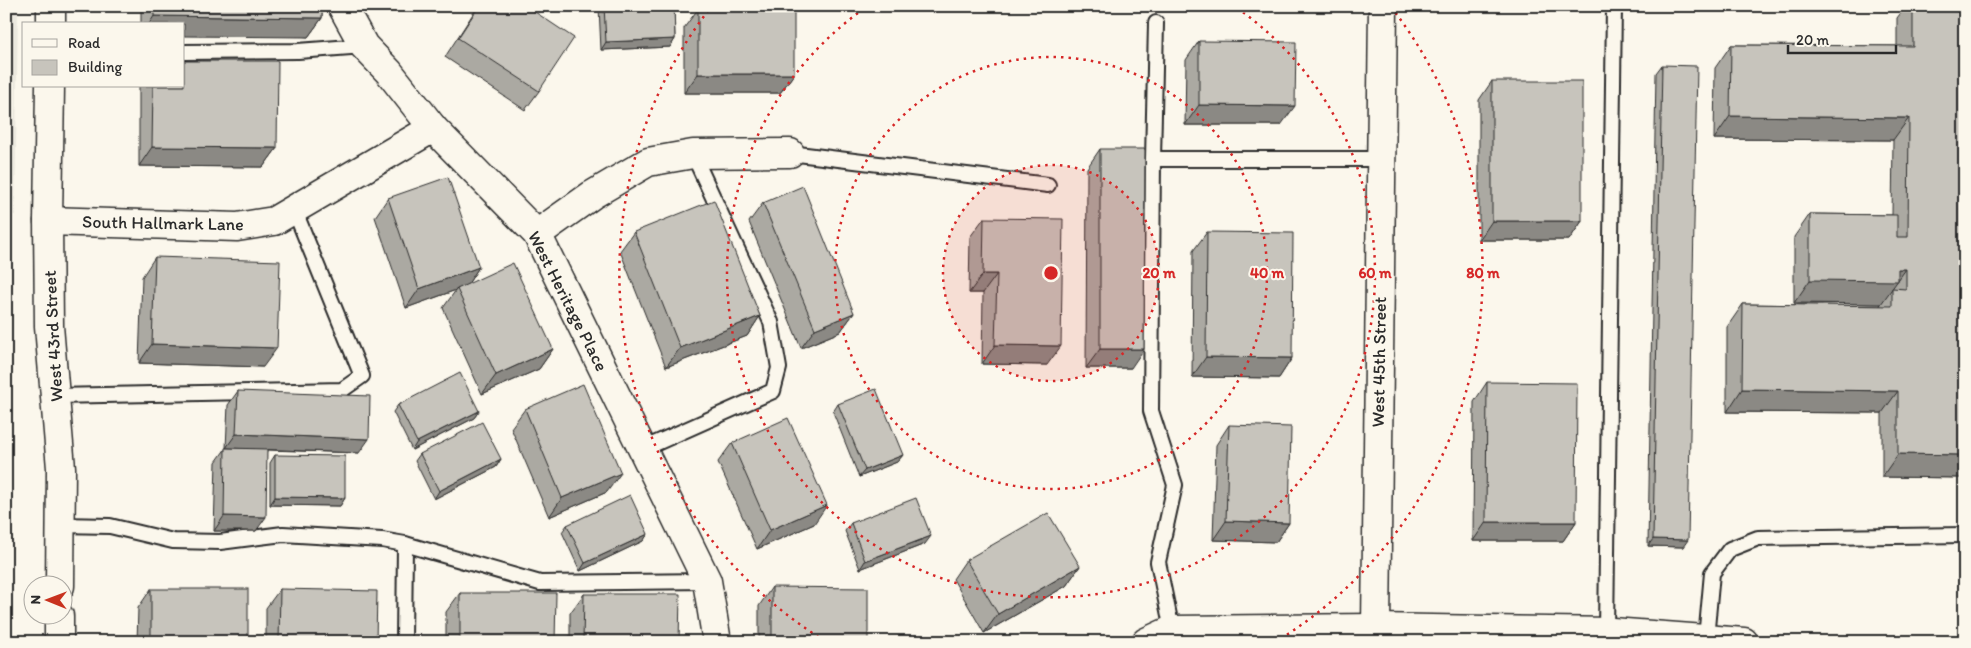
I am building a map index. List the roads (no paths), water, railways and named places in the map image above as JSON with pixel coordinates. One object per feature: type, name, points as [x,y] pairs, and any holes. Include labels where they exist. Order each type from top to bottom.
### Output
[{"type":"street","points":[[51,6],[51,22]]},
{"type":"street","name":"West Heritage Place","points":[[342,6],[364,46],[389,72],[433,128],[538,234],[707,581],[717,642]]},
{"type":"street","name":"West 45th Street","points":[[1376,628],[1383,6]]},
{"type":"street","name":"West 43rd Street","points":[[50,88],[48,221],[50,326],[61,468],[60,576]]},
{"type":"street","name":"South Hallmark Lane","points":[[48,221],[236,227],[274,221],[433,128]]},
{"type":"street","points":[[538,234],[592,195],[648,162],[693,154],[790,154]]},
{"type":"street","points":[[59,626],[59,642]]},
{"type":"street","points":[[1146,642],[1172,630],[1376,628],[1606,632],[1744,642]]},
{"type":"lane","points":[[1606,632],[1614,6]]},
{"type":"lane","points":[[1156,23],[1151,411],[1175,485],[1158,562],[1172,630]]},
{"type":"lane","points":[[185,52],[298,52],[364,46]]},
{"type":"lane","points":[[643,450],[773,391],[779,368],[771,322],[693,154]]},
{"type":"lane","points":[[790,154],[1048,185]]},
{"type":"lane","points":[[1153,159],[1381,159]]},
{"type":"lane","points":[[56,396],[342,390],[362,376],[294,209]]},
{"type":"lane","points":[[60,525],[110,526],[173,541],[220,542],[283,534],[382,540],[405,544],[540,583],[707,581]]},
{"type":"lane","points":[[1706,639],[1712,573],[1730,549],[1758,538],[1965,535]]},
{"type":"lane","points":[[404,642],[405,544]]}]
